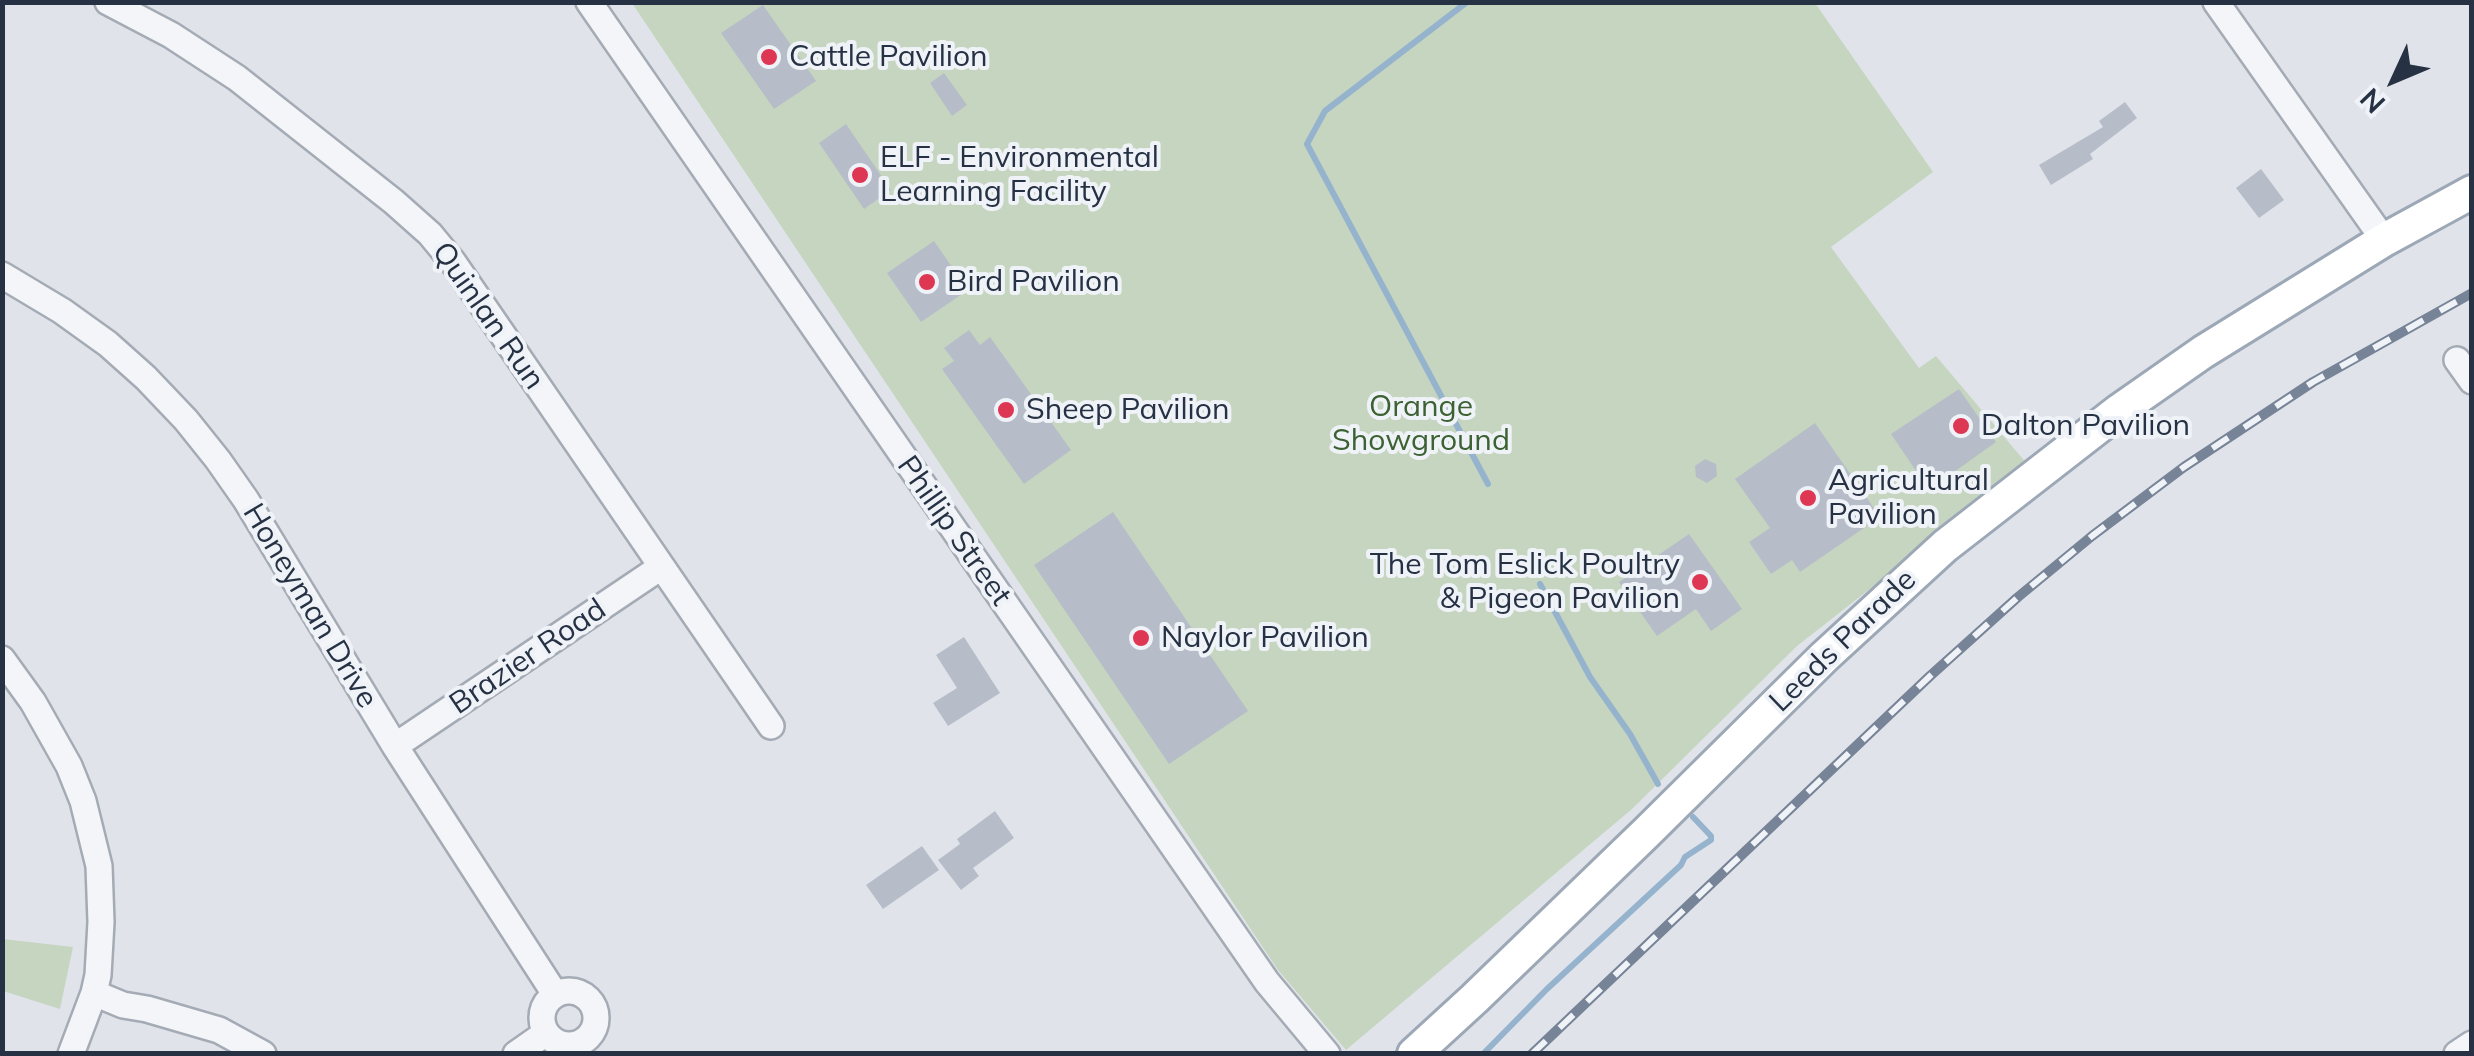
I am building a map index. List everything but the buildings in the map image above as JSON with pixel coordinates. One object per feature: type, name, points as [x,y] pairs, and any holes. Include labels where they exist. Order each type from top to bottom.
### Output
[{"type":"main road","name":"Leeds Parade","points":[[1414,1054],[1944,546],[2120,410],[2203,352],[2384,240],[2472,192]]},
{"type":"street","name":"Quinlan Run","points":[[108,2],[171,35],[237,78],[430,234],[453,262],[770,726]]},
{"type":"street","name":"Phillip Street","points":[[589,2],[1266,982],[1326,1054]]},
{"type":"street","points":[[2216,2],[2384,240]]},
{"type":"street","name":"Honeyman Drive","points":[[2,274],[108,344],[186,420],[218,460],[555,994]]},
{"type":"street","name":"Brazier Road","points":[[396,746],[661,567]]},
{"type":"street","points":[[2,659],[33,702],[69,766],[83,801],[98,866],[102,922],[94,993],[72,1054]]},
{"type":"street","points":[[574,990],[590,1000],[596,1012],[596,1025],[589,1047],[556,1042],[546,1033],[542,1012],[555,994],[574,990]]},
{"type":"street","points":[[94,993],[123,1005],[219,1030],[264,1054]]},
{"type":"street","points":[[516,1054],[546,1033]]},
{"type":"street","points":[[2456,1054],[2472,1044]]},
{"type":"green space","name":"Orange Showground","points":[[632,3],[1815,3],[1933,172],[1831,247],[1919,368],[1936,356],[2028,465],[1797,646],[1632,809],[1346,1050],[1278,970]]},
{"type":"green space","points":[[3,939],[73,947],[60,1009],[3,991]]},
{"type":"waterway","points":[[1467,2],[1325,111],[1307,144],[1488,484]]},
{"type":"waterway","points":[[1540,584],[1590,677],[1630,734],[1658,784]]},
{"type":"waterway","points":[[1483,1054],[1685,857],[1711,840],[1693,817]]},
{"type":"railway","points":[[1532,1054],[1930,676],[2092,536],[2184,467],[2313,382],[2472,293]]},
{"type":"place","name":"Cattle Pavilion","points":[[769,57]]},
{"type":"place","name":"ELF - Environmental Learning Facility","points":[[860,175]]},
{"type":"place","name":"Bird Pavilion","points":[[927,282]]},
{"type":"place","name":"Sheep Pavilion","points":[[1006,410]]},
{"type":"place","name":"Dalton Pavilion","points":[[1961,426]]},
{"type":"place","name":"Agricultural Pavilion","points":[[1808,498]]},
{"type":"place","name":"The Tom Eslick Poultry & Pigeon Pavilion","points":[[1700,582]]},
{"type":"place","name":"Naylor Pavilion","points":[[1141,638]]}]
